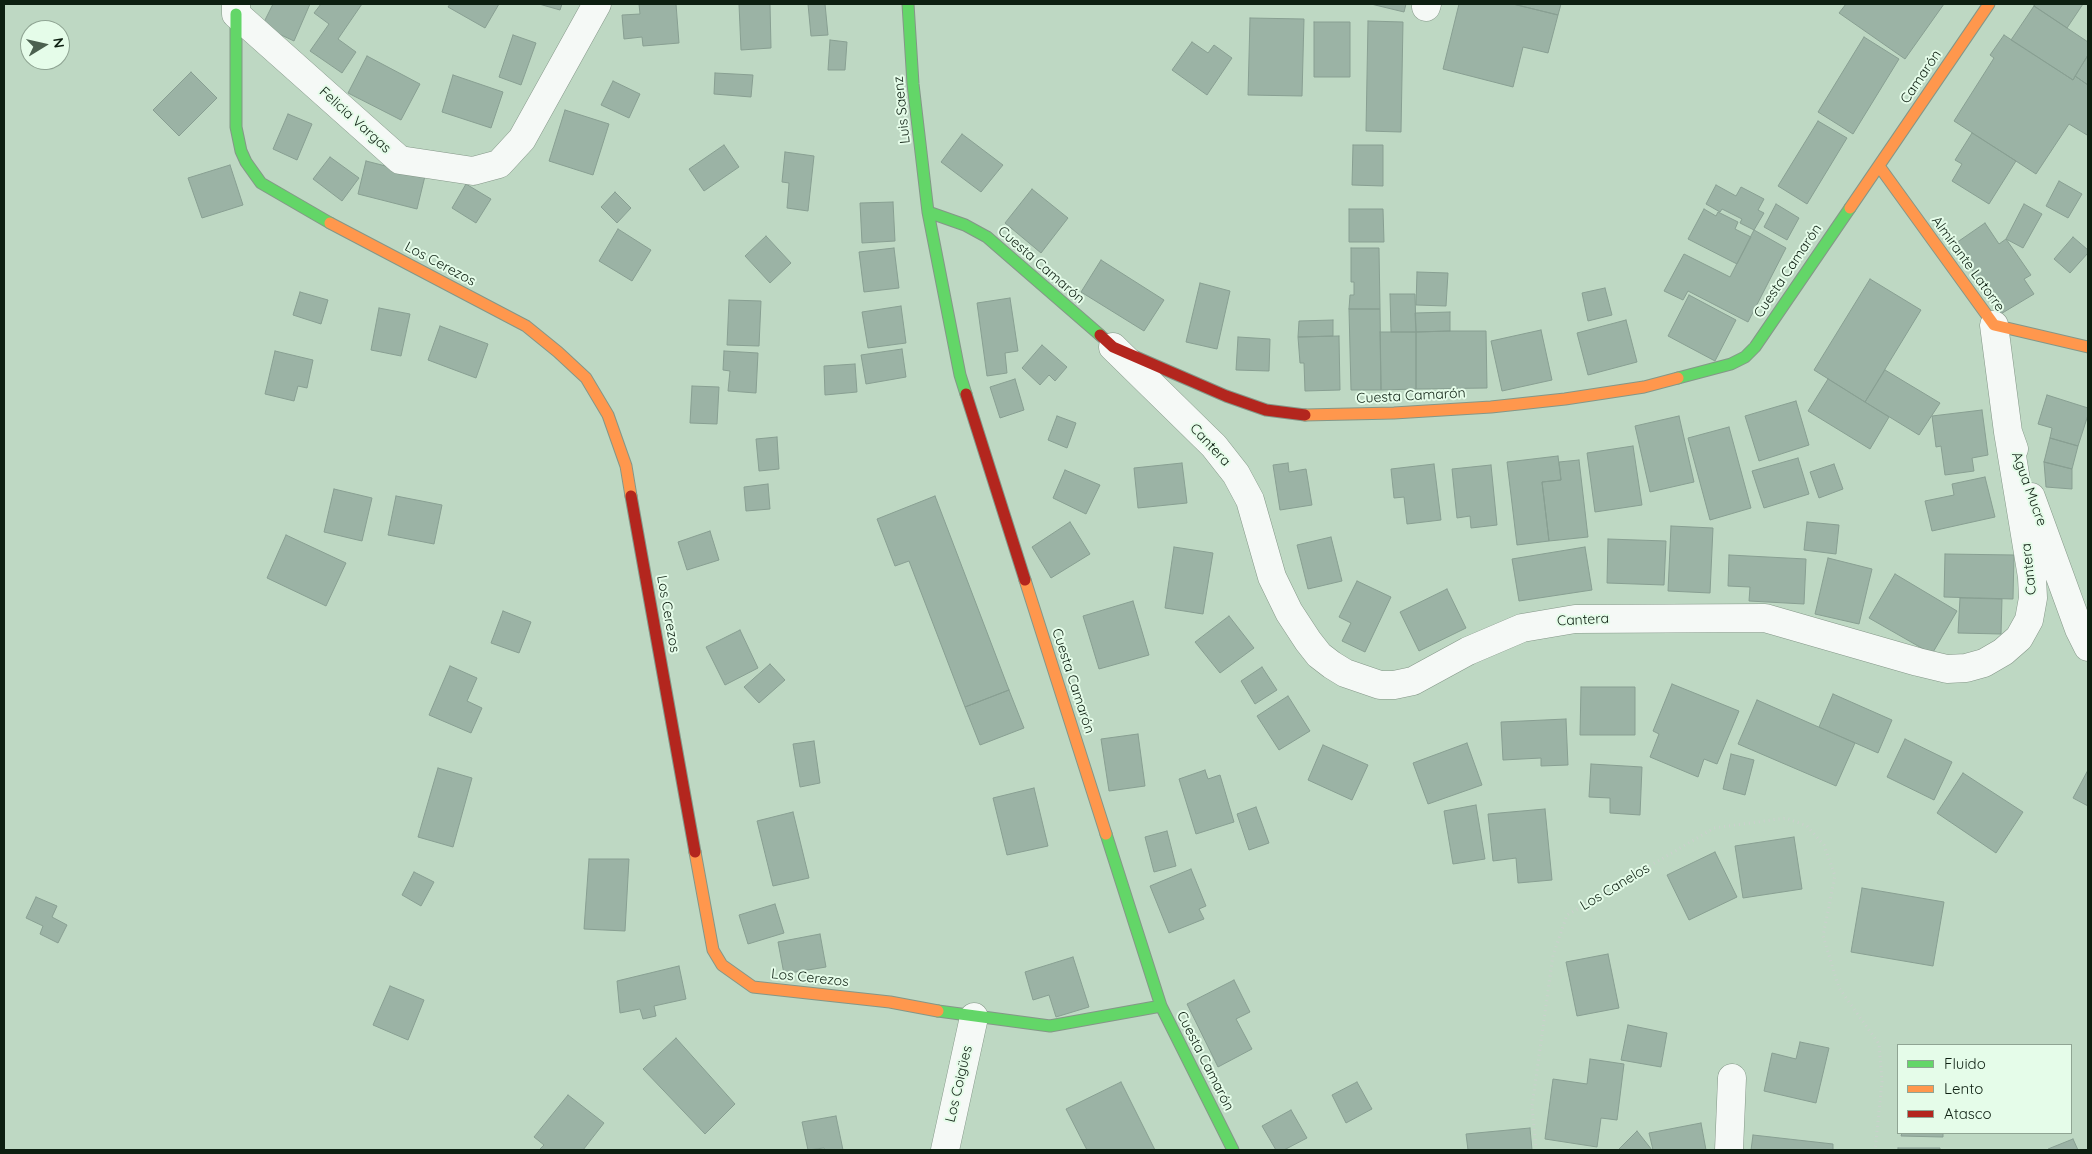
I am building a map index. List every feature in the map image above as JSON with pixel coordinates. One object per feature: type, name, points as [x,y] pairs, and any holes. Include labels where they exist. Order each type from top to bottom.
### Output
[{"type":"street","name":"Felicia Vargas","points":[[236,9],[400,160],[473,171],[499,164],[522,139],[597,4]]},
{"type":"street","name":"Luis Saenz","points":[[908,4],[913,84],[928,212]]},
{"type":"street","name":"Camarón","points":[[1878,166],[1989,4]]},
{"type":"street","name":"Los Cerezos","points":[[236,9],[236,127],[241,151],[246,162],[261,183],[298,206],[526,326],[586,378],[608,416],[626,466],[713,950],[722,965],[753,986],[890,1002],[974,1017],[1050,1026],[1162,1006]]},
{"type":"street","name":"Cuesta Camarón","points":[[928,212],[965,225],[987,237],[1113,347],[1242,402],[1266,410],[1304,414],[1394,413],[1491,407],[1565,399],[1644,387],[1705,372],[1745,357],[1755,347],[1878,166]]},
{"type":"street","name":"Almirante Latorre","points":[[1878,166],[1994,324],[2088,346]]},
{"type":"street","name":"Cuesta Camarón","points":[[928,212],[960,375],[1162,1006],[1233,1150]]},
{"type":"street","name":"Agua Mucre","points":[[1994,324],[2008,432],[2080,630],[2088,647]]},
{"type":"street","name":"Cantera","points":[[1113,347],[1214,446],[1236,474],[1250,500],[1272,577],[1288,612],[1319,655],[1345,673],[1380,685],[1394,685],[1413,681],[1477,647],[1522,628],[1575,619],[1765,618],[1947,669],[1966,668],[1984,662],[2003,652],[2019,638],[2030,620],[2033,598],[2032,576],[2008,432]]},
{"type":"street","name":"Los Coigües","points":[[945,1150],[974,1017]]},
{"type":"street","points":[[1729,1150],[1732,1078]]},
{"type":"path","name":"Los Canelos","points":[[1536,1150],[1532,1106],[1551,965],[1568,915],[1714,828],[1786,818],[1807,826],[1824,845],[1836,876],[1823,936],[1839,988],[1879,1044],[1882,1082],[1875,1150]]},
{"type":"building","points":[[273,4],[310,4],[294,41],[262,26]]},
{"type":"building","points":[[321,4],[362,4],[338,39],[356,52],[342,73],[310,51],[329,24],[314,13]]},
{"type":"building","points":[[450,4],[499,4],[485,28],[448,7]]},
{"type":"building","points":[[539,4],[562,4],[560,10]]},
{"type":"building","points":[[639,4],[676,4],[679,43],[643,46],[642,37],[624,39],[622,15],[640,14]]},
{"type":"building","points":[[739,4],[770,4],[771,48],[741,50]]},
{"type":"building","points":[[808,4],[825,4],[828,35],[811,36]]},
{"type":"building","points":[[1371,4],[1406,4],[1404,12]]},
{"type":"building","points":[[1459,4],[1513,4],[1558,15],[1548,53],[1523,47],[1513,87],[1443,69]]},
{"type":"building","points":[[1513,4],[1561,4],[1558,15]]},
{"type":"building","points":[[1846,4],[1944,4],[1905,59],[1839,13]]},
{"type":"building","points":[[2035,4],[2083,4],[2067,28],[2034,6]]},
{"type":"building","points":[[2034,6],[2088,42],[2088,55],[2073,80],[2011,40]]},
{"type":"building","points":[[1250,18],[1304,19],[1302,96],[1248,95]]},
{"type":"building","points":[[1368,21],[1403,22],[1401,132],[1366,131]]},
{"type":"building","points":[[1314,22],[1350,22],[1350,77],[1314,77]]},
{"type":"building","points":[[513,35],[536,43],[521,85],[499,77]]},
{"type":"building","points":[[2004,35],[2073,80],[2075,76],[2088,85],[2087,135],[2069,124],[2036,174],[1954,121],[1994,58],[1990,55]]},
{"type":"building","points":[[1864,37],[1899,59],[1853,134],[1818,112]]},
{"type":"building","points":[[830,40],[847,42],[845,70],[828,70]]},
{"type":"building","points":[[1192,42],[1208,53],[1214,45],[1232,58],[1207,95],[1172,70]]},
{"type":"building","points":[[2088,55],[2088,85],[2075,76]]},
{"type":"building","points":[[367,56],[420,84],[401,120],[348,93]]},
{"type":"building","points":[[191,72],[217,98],[179,136],[153,110]]},
{"type":"building","points":[[715,73],[753,75],[751,97],[714,94]]},
{"type":"building","points":[[453,75],[503,92],[491,128],[442,112]]},
{"type":"building","points":[[613,81],[640,94],[629,118],[601,105]]},
{"type":"building","points":[[565,110],[609,124],[593,175],[549,161]]},
{"type":"building","points":[[288,114],[312,124],[297,160],[273,149]]},
{"type":"building","points":[[1818,121],[1847,138],[1807,204],[1778,186]]},
{"type":"building","points":[[1972,133],[2016,161],[1989,204],[1952,181],[1962,164],[1955,160]]},
{"type":"building","points":[[962,134],[1003,165],[981,192],[941,162]]},
{"type":"building","points":[[724,145],[739,167],[704,191],[689,169]]},
{"type":"building","points":[[1353,145],[1383,145],[1383,186],[1352,185]]},
{"type":"building","points":[[785,152],[814,156],[808,211],[787,208],[789,183],[782,182]]},
{"type":"building","points":[[330,157],[359,178],[342,201],[313,179]]},
{"type":"building","points":[[366,161],[425,176],[417,209],[358,194]]},
{"type":"building","points":[[230,165],[243,205],[202,218],[188,178]]},
{"type":"building","points":[[2059,181],[2082,194],[2068,218],[2046,206]]},
{"type":"building","points":[[466,184],[491,199],[476,223],[452,208]]},
{"type":"building","points":[[1716,185],[1736,196],[1741,187],[1764,199],[1758,210],[1764,213],[1754,230],[1740,223],[1742,219],[1722,209],[1720,212],[1706,204]]},
{"type":"building","points":[[1032,189],[1068,218],[1041,253],[1005,223]]},
{"type":"building","points":[[615,192],[631,208],[617,223],[601,207]]},
{"type":"building","points":[[893,202],[895,241],[862,243],[860,203]]},
{"type":"building","points":[[1776,204],[1799,218],[1787,240],[1764,227]]},
{"type":"building","points":[[2024,204],[2042,214],[2023,248],[2006,239]]},
{"type":"building","points":[[1349,209],[1383,209],[1384,242],[1349,242]]},
{"type":"building","points":[[1704,209],[1716,216],[1718,212],[1738,222],[1735,229],[1751,237],[1737,264],[1688,239]]},
{"type":"building","points":[[1985,223],[1999,244],[2006,239],[2031,275],[2024,279],[2034,294],[1999,315],[1956,243]]},
{"type":"building","points":[[618,229],[651,250],[632,281],[599,261]]},
{"type":"building","points":[[1754,230],[1786,248],[1748,322],[1688,291],[1683,300],[1664,291],[1684,254],[1730,277]]},
{"type":"building","points":[[766,236],[791,263],[770,283],[745,256]]},
{"type":"building","points":[[2073,237],[2088,250],[2088,253],[2070,273],[2054,259]]},
{"type":"building","points":[[894,248],[899,288],[864,292],[859,252]]},
{"type":"building","points":[[1351,248],[1379,248],[1380,309],[1349,309],[1350,295],[1354,295],[1354,282],[1351,282]]},
{"type":"building","points":[[1101,260],[1164,300],[1144,331],[1081,292]]},
{"type":"building","points":[[1417,272],[1448,273],[1446,306],[1416,305]]},
{"type":"building","points":[[1870,279],[1921,310],[1865,402],[1814,370]]},
{"type":"building","points":[[1200,283],[1230,291],[1217,349],[1186,342]]},
{"type":"building","points":[[1605,288],[1612,315],[1588,321],[1582,293]]},
{"type":"building","points":[[300,292],[328,300],[321,324],[293,315]]},
{"type":"building","points":[[1390,294],[1415,294],[1416,332],[1391,332]]},
{"type":"building","points":[[1689,295],[1736,320],[1715,361],[1668,336]]},
{"type":"building","points":[[1010,298],[1018,351],[1005,353],[1007,373],[987,376],[977,303]]},
{"type":"building","points":[[729,300],[761,301],[759,346],[727,345]]},
{"type":"building","points":[[901,306],[906,343],[868,348],[862,312]]},
{"type":"building","points":[[379,308],[410,314],[401,356],[371,350]]},
{"type":"building","points":[[1349,309],[1380,309],[1381,390],[1351,390]]},
{"type":"building","points":[[1450,312],[1450,331],[1416,332],[1415,313]]},
{"type":"building","points":[[1333,320],[1333,336],[1298,337],[1299,321]]},
{"type":"building","points":[[1626,320],[1637,362],[1588,375],[1577,333]]},
{"type":"building","points":[[440,326],[488,344],[476,378],[428,360]]},
{"type":"building","points":[[1541,330],[1552,380],[1502,391],[1491,341]]},
{"type":"building","points":[[1486,331],[1487,388],[1416,389],[1416,332]]},
{"type":"building","points":[[1380,332],[1416,332],[1416,389],[1381,390]]},
{"type":"building","points":[[1339,336],[1340,390],[1305,391],[1304,363],[1300,363],[1298,337]]},
{"type":"building","points":[[1238,337],[1270,339],[1269,371],[1236,370]]},
{"type":"building","points":[[1042,345],[1067,367],[1055,381],[1049,375],[1040,385],[1022,368]]},
{"type":"building","points":[[902,349],[906,377],[866,384],[861,355]]},
{"type":"building","points":[[275,351],[313,360],[307,388],[298,386],[294,401],[265,394]]},
{"type":"building","points":[[724,351],[758,353],[756,393],[728,391],[730,371],[723,370]]},
{"type":"building","points":[[855,364],[857,392],[825,395],[824,366]]},
{"type":"building","points":[[1885,370],[1940,403],[1919,435],[1865,402]]},
{"type":"building","points":[[1015,379],[1024,410],[1000,418],[990,387]]},
{"type":"building","points":[[1828,379],[1889,417],[1870,449],[1808,411]]},
{"type":"building","points":[[692,386],[719,387],[717,424],[690,423]]},
{"type":"building","points":[[2047,395],[2088,408],[2088,415],[2078,446],[2050,438],[2052,428],[2038,424]]},
{"type":"building","points":[[1796,401],[1809,445],[1759,461],[1745,416]]},
{"type":"building","points":[[1982,410],[1988,455],[1972,458],[1974,471],[1945,475],[1941,446],[1936,447],[1932,416]]},
{"type":"building","points":[[1057,416],[1076,423],[1067,448],[1048,440]]},
{"type":"building","points":[[1679,416],[1694,482],[1650,492],[1635,426]]},
{"type":"building","points":[[1729,427],[1751,508],[1710,520],[1688,438]]},
{"type":"building","points":[[777,437],[779,469],[759,471],[756,439]]},
{"type":"building","points":[[2050,438],[2078,446],[2072,469],[2044,462]]},
{"type":"building","points":[[1633,446],[1642,505],[1595,512],[1587,453]]},
{"type":"building","points":[[1558,456],[1561,480],[1542,482],[1549,541],[1517,545],[1507,462]]},
{"type":"building","points":[[1798,458],[1809,494],[1764,508],[1752,471]]},
{"type":"building","points":[[1579,460],[1588,537],[1549,541],[1542,482],[1561,480],[1559,462]]},
{"type":"building","points":[[2044,462],[2072,469],[2072,489],[2046,487]]},
{"type":"building","points":[[1182,463],[1187,503],[1138,508],[1134,468]]},
{"type":"building","points":[[1288,463],[1289,472],[1306,469],[1312,505],[1280,510],[1273,465]]},
{"type":"building","points":[[1434,464],[1441,520],[1407,524],[1404,497],[1394,498],[1391,469]]},
{"type":"building","points":[[1834,464],[1843,489],[1819,498],[1810,472]]},
{"type":"building","points":[[1491,465],[1497,525],[1471,528],[1470,516],[1457,518],[1452,469]]},
{"type":"building","points":[[1065,470],[1100,485],[1086,514],[1053,498]]},
{"type":"building","points":[[1985,477],[1995,517],[1932,531],[1925,501],[1954,495],[1952,484]]},
{"type":"building","points":[[768,484],[770,509],[746,511],[744,487]]},
{"type":"building","points":[[334,489],[372,498],[362,541],[324,532]]},
{"type":"building","points":[[396,496],[442,505],[434,544],[388,535]]},
{"type":"building","points":[[935,496],[1009,690],[965,707],[909,561],[895,566],[877,519]]},
{"type":"building","points":[[1070,522],[1090,554],[1051,578],[1032,547]]},
{"type":"building","points":[[1807,522],[1839,525],[1836,554],[1804,550]]},
{"type":"building","points":[[1671,526],[1713,528],[1710,593],[1668,591]]},
{"type":"building","points":[[710,531],[719,560],[687,570],[678,542]]},
{"type":"building","points":[[286,535],[346,563],[326,606],[267,578]]},
{"type":"building","points":[[1331,537],[1342,581],[1308,589],[1297,545]]},
{"type":"building","points":[[1608,539],[1666,541],[1664,585],[1607,583]]},
{"type":"building","points":[[1174,547],[1213,553],[1203,614],[1165,608]]},
{"type":"building","points":[[1585,547],[1592,590],[1519,601],[1512,559]]},
{"type":"building","points":[[1945,554],[2014,555],[2013,599],[1944,597]]},
{"type":"building","points":[[1729,555],[1806,559],[1804,604],[1749,601],[1750,587],[1728,586]]},
{"type":"building","points":[[1828,558],[1872,569],[1859,624],[1815,614]]},
{"type":"building","points":[[1895,574],[1957,611],[1932,654],[1869,618]]},
{"type":"building","points":[[1357,581],[1391,597],[1365,652],[1342,641],[1351,623],[1339,617]]},
{"type":"building","points":[[1447,589],[1466,628],[1419,651],[1400,612]]},
{"type":"building","points":[[1960,598],[2002,599],[2001,634],[1958,633]]},
{"type":"building","points":[[1133,601],[1149,655],[1099,669],[1083,616]]},
{"type":"building","points":[[503,611],[531,622],[519,653],[491,643]]},
{"type":"building","points":[[1229,616],[1254,648],[1220,673],[1195,642]]},
{"type":"building","points":[[740,630],[758,668],[725,685],[706,647]]},
{"type":"building","points":[[770,664],[785,680],[759,703],[744,687]]},
{"type":"building","points":[[450,666],[477,678],[467,701],[482,708],[471,733],[429,715]]},
{"type":"building","points":[[1262,667],[1277,690],[1255,704],[1241,681]]},
{"type":"building","points":[[1672,684],[1739,711],[1717,764],[1704,759],[1698,777],[1650,757],[1659,734],[1653,731]]},
{"type":"building","points":[[1581,687],[1635,687],[1635,735],[1580,735]]},
{"type":"building","points":[[1009,690],[1024,728],[980,745],[965,707]]},
{"type":"building","points":[[1833,694],[1892,720],[1878,753],[1819,727]]},
{"type":"building","points":[[1288,696],[1310,731],[1279,750],[1257,716]]},
{"type":"building","points":[[1757,700],[1855,743],[1836,786],[1738,744]]},
{"type":"building","points":[[1566,719],[1568,765],[1541,766],[1541,758],[1503,760],[1501,722]]},
{"type":"building","points":[[1138,734],[1145,786],[1109,791],[1101,739]]},
{"type":"building","points":[[1905,739],[1952,762],[1934,800],[1887,777]]},
{"type":"building","points":[[814,741],[820,783],[800,787],[793,744]]},
{"type":"building","points":[[1467,743],[1482,785],[1428,804],[1413,763]]},
{"type":"building","points":[[1323,745],[1368,765],[1352,800],[1308,780]]},
{"type":"building","points":[[1731,754],[1754,760],[1745,795],[1723,789]]},
{"type":"building","points":[[1591,764],[1642,767],[1640,815],[1610,813],[1610,798],[1589,797]]},
{"type":"building","points":[[438,768],[472,778],[453,847],[418,837]]},
{"type":"building","points":[[1205,770],[1208,779],[1220,775],[1234,822],[1196,834],[1179,779]]},
{"type":"building","points":[[2088,770],[2088,806],[2073,798]]},
{"type":"building","points":[[1963,773],[2023,812],[1996,853],[1937,813]]},
{"type":"building","points":[[1034,788],[1048,846],[1007,855],[993,798]]},
{"type":"building","points":[[1476,805],[1485,859],[1453,864],[1444,811]]},
{"type":"building","points":[[1256,807],[1269,843],[1249,850],[1237,814]]},
{"type":"building","points":[[1545,809],[1552,880],[1518,883],[1516,858],[1493,861],[1488,814]]},
{"type":"building","points":[[793,812],[809,878],[773,886],[757,821]]},
{"type":"building","points":[[1167,831],[1176,866],[1154,872],[1145,837]]},
{"type":"building","points":[[1794,837],[1802,889],[1743,898],[1735,846]]},
{"type":"building","points":[[1715,852],[1737,897],[1689,920],[1667,875]]},
{"type":"building","points":[[589,859],[629,859],[625,931],[584,929]]},
{"type":"building","points":[[1191,869],[1206,906],[1199,909],[1204,919],[1169,933],[1150,886]]},
{"type":"building","points":[[414,872],[434,882],[421,906],[402,895]]},
{"type":"building","points":[[1862,888],[1944,902],[1933,966],[1851,952]]},
{"type":"building","points":[[36,897],[57,906],[52,917],[67,925],[58,943],[40,934],[43,926],[26,918]]},
{"type":"building","points":[[775,904],[784,933],[748,944],[739,915]]},
{"type":"building","points":[[820,934],[826,967],[784,974],[778,942]]},
{"type":"building","points":[[1608,954],[1619,1008],[1577,1016],[1566,962]]},
{"type":"building","points":[[1073,957],[1089,1007],[1056,1017],[1049,995],[1033,1000],[1025,972]]},
{"type":"building","points":[[679,966],[686,999],[654,1006],[656,1016],[643,1019],[640,1009],[620,1013],[617,981]]},
{"type":"building","points":[[1234,980],[1250,1012],[1236,1019],[1252,1049],[1218,1067],[1187,1004]]},
{"type":"building","points":[[390,986],[424,1000],[408,1040],[373,1025]]},
{"type":"building","points":[[1628,1025],[1667,1033],[1661,1067],[1621,1060]]},
{"type":"building","points":[[676,1038],[735,1104],[705,1134],[643,1069]]},
{"type":"building","points":[[1800,1042],[1829,1048],[1816,1103],[1764,1091],[1772,1053],[1796,1059]]},
{"type":"building","points":[[1590,1059],[1624,1064],[1617,1120],[1601,1118],[1597,1147],[1545,1139],[1553,1079],[1587,1084]]},
{"type":"building","points":[[1121,1082],[1155,1150],[1087,1150],[1066,1109]]},
{"type":"building","points":[[1357,1082],[1372,1109],[1346,1123],[1332,1095]]},
{"type":"building","points":[[568,1095],[604,1123],[583,1150],[539,1150],[544,1145],[534,1137]]},
{"type":"building","points":[[1291,1110],[1307,1138],[1284,1150],[1276,1150],[1262,1126]]},
{"type":"building","points":[[836,1116],[843,1150],[825,1150],[824,1148],[808,1150],[802,1122]]},
{"type":"building","points":[[1701,1123],[1706,1150],[1653,1150],[1649,1133]]},
{"type":"building","points":[[1530,1128],[1532,1150],[1468,1150],[1466,1134]]},
{"type":"building","points":[[1637,1131],[1652,1150],[1618,1150]]},
{"type":"building","points":[[1902,1134],[1943,1134],[1943,1137],[1901,1136]]},
{"type":"building","points":[[1753,1135],[1833,1144],[1833,1150],[1751,1150]]},
{"type":"building","points":[[2073,1139],[2078,1150],[2048,1149]]},
{"type":"building","points":[[1898,1148],[1940,1148],[1940,1150],[1898,1150]]},
{"type":"traffic: fast","points":[[908,4],[913,84],[928,212],[960,375],[966,394]]},
{"type":"traffic: fast","points":[[236,14],[236,127],[241,151],[246,162],[261,183],[330,223]]},
{"type":"traffic: fast","points":[[1678,378],[1731,364],[1745,357],[1755,347],[1850,208]]},
{"type":"traffic: fast","points":[[928,212],[965,225],[987,237],[1100,335]]},
{"type":"traffic: fast","points":[[1106,834],[1161,1006],[1233,1150]]},
{"type":"traffic: fast","points":[[938,1011],[1050,1026],[1161,1006]]},
{"type":"traffic: slow","points":[[1850,208],[1989,4]]},
{"type":"traffic: slow","points":[[1879,166],[1994,325],[2088,347]]},
{"type":"traffic: slow","points":[[330,223],[526,326],[558,352],[586,378],[608,415],[626,466],[631,496]]},
{"type":"traffic: slow","points":[[1305,415],[1394,413],[1491,407],[1565,399],[1644,387],[1678,378]]},
{"type":"traffic: slow","points":[[1025,580],[1106,834]]},
{"type":"traffic: slow","points":[[695,852],[713,950],[722,965],[753,987],[890,1002],[938,1011]]},
{"type":"traffic: jam","points":[[1100,335],[1113,347],[1226,396],[1266,410],[1305,415]]},
{"type":"traffic: jam","points":[[966,394],[1025,580]]},
{"type":"traffic: jam","points":[[631,496],[695,852]]}]
